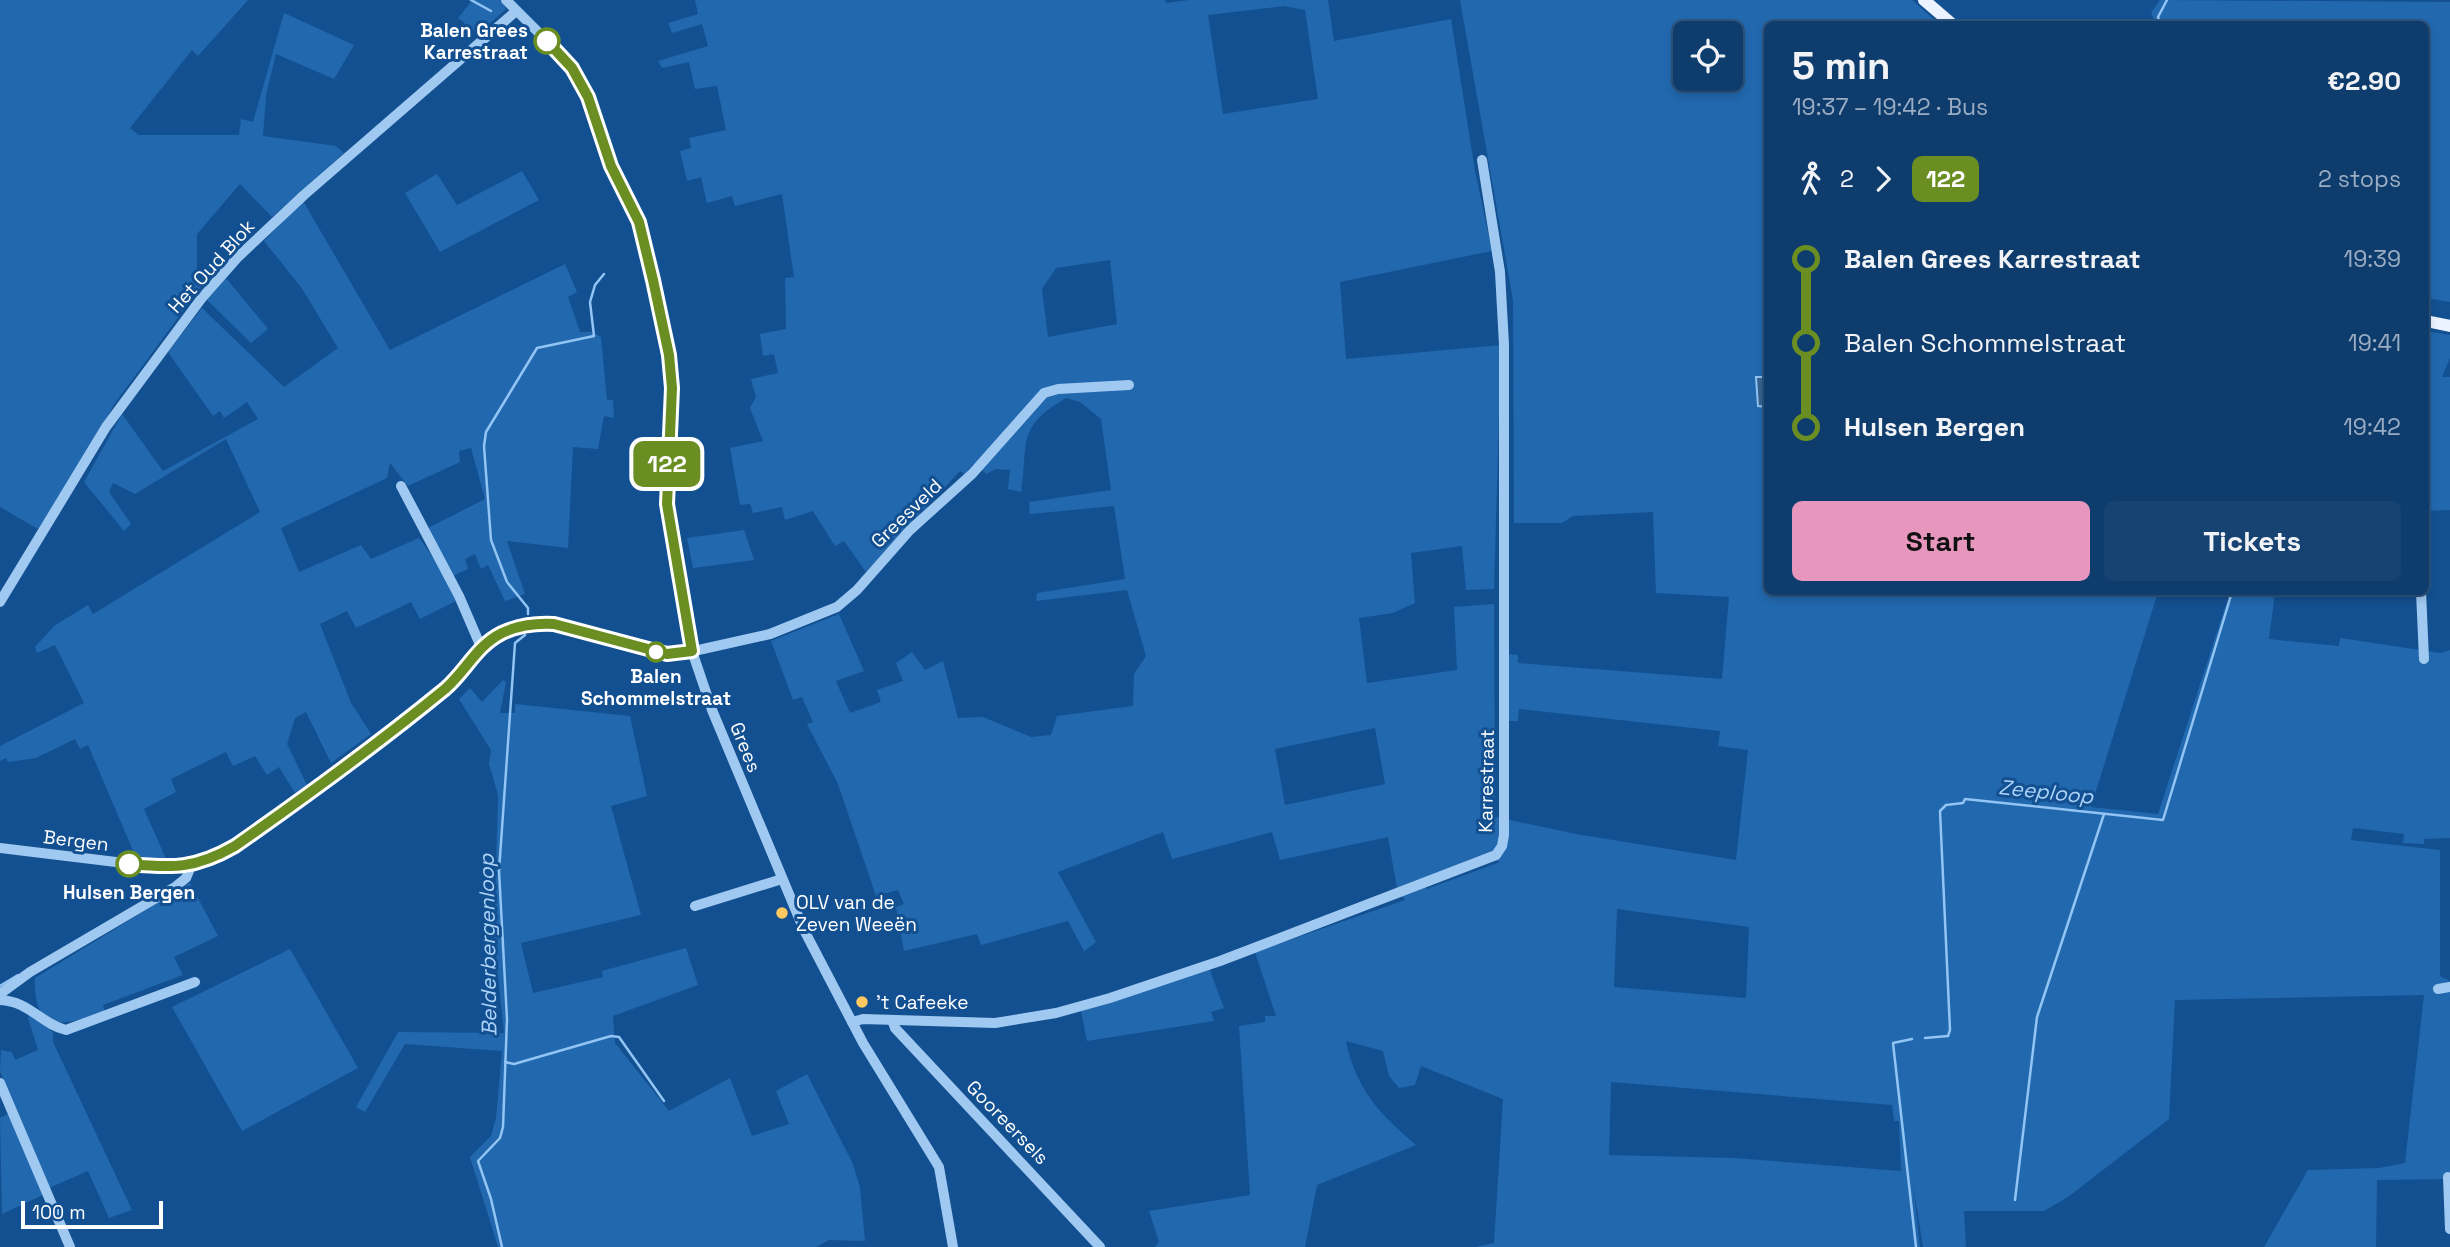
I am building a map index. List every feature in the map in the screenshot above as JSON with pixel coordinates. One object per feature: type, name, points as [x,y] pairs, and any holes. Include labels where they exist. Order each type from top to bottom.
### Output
[{"type":"main road","points":[[1924,0],[1948,21]]},
{"type":"main road","points":[[2429,314],[2450,317]]},
{"type":"main road","points":[[2429,322],[2450,326]]},
{"type":"street","name":"Grees","points":[[506,0],[515,12],[556,50],[580,80],[611,166],[639,222],[669,355],[672,404],[667,504],[692,651],[782,879],[852,1022],[939,1167],[953,1247]]},
{"type":"street","name":"Het Oud Blok","points":[[0,602],[112,418],[210,289],[238,257],[304,195],[515,12]]},
{"type":"street","name":"Karrestraat","points":[[852,1022],[1014,1021],[1110,998],[1411,890],[1486,860],[1502,846],[1503,313],[1500,272],[1482,160]]},
{"type":"street","name":"Greesveld","points":[[481,647],[502,633],[535,623],[554,624],[667,654],[785,630],[837,607],[857,590],[909,530],[981,465],[1044,393],[1058,389],[1129,385]]},
{"type":"street","points":[[0,994],[30,972],[175,887],[186,878],[191,866],[210,860],[235,846],[289,809],[449,686],[481,647],[459,596],[401,486]]},
{"type":"street","points":[[2421,595],[2424,659]]},
{"type":"street","name":"Bergen","points":[[0,848],[73,859],[191,866]]},
{"type":"street","points":[[695,905],[782,879]]},
{"type":"street","points":[[0,1000],[20,1002],[50,1026],[66,1030],[195,982]]},
{"type":"street","name":"Gooreersels","points":[[892,1020],[895,1028],[1100,1247]]},
{"type":"street","points":[[0,1083],[70,1247]]},
{"type":"street","points":[[2448,1177],[2450,1229]]},
{"type":"shaded area","points":[[0,0],[248,0],[198,56],[192,50],[130,128],[139,135],[239,135],[241,119],[253,122],[284,13],[354,45],[334,79],[276,54],[266,95],[263,136],[336,146],[344,153],[272,217],[240,184],[197,234],[197,273],[203,284],[115,403],[79,467],[38,529],[0,507]]},
{"type":"shaded area","points":[[468,0],[500,0],[506,9],[478,34],[458,18],[471,2]]},
{"type":"shaded area","points":[[695,0],[1165,0],[1166,3],[1189,0],[1328,0],[1334,41],[1451,19],[1475,171],[1492,251],[1340,282],[1346,359],[1501,345],[1494,589],[1466,590],[1462,546],[1411,553],[1415,603],[1393,613],[1359,618],[1367,683],[1457,670],[1454,607],[1494,604],[1495,817],[1576,834],[1736,860],[1748,750],[1718,746],[1720,731],[1519,709],[1518,721],[1509,721],[1509,654],[1518,655],[1518,663],[1722,679],[1729,597],[1656,593],[1653,512],[1573,516],[1562,523],[1514,523],[1513,300],[1460,0],[1912,0],[1936,21],[1764,21],[1764,595],[2157,595],[2091,807],[2158,814],[2229,595],[2275,595],[2269,639],[2339,646],[2340,638],[2440,653],[2450,650],[2450,838],[2424,839],[2424,844],[2403,843],[2404,834],[2353,828],[2351,840],[2440,850],[2440,976],[2450,981],[2450,1179],[2377,1180],[2376,1247],[2264,1247],[2308,1170],[2379,1168],[2405,1163],[2424,995],[2175,1000],[2169,1119],[2068,1197],[2044,1211],[1964,1211],[1966,1247],[1923,1247],[1913,1185],[1920,1247],[1475,1247],[1494,1243],[1503,1099],[1421,1066],[1415,1085],[1399,1088],[1389,1076],[1383,1051],[1346,1041],[1356,1074],[1371,1100],[1391,1123],[1416,1145],[1317,1185],[1305,1247],[1155,1247],[1159,1242],[1149,1211],[1250,1195],[1239,1026],[1265,1022],[1265,1016],[1276,1016],[1255,952],[1405,900],[1397,888],[1388,837],[1280,860],[1272,832],[1172,859],[1163,832],[1058,872],[1096,942],[1084,951],[1068,921],[981,945],[977,934],[904,951],[896,907],[904,904],[898,890],[876,896],[838,784],[807,724],[813,722],[802,697],[793,700],[771,641],[839,614],[864,671],[836,681],[850,713],[881,702],[877,690],[903,681],[896,663],[912,652],[925,670],[943,661],[958,718],[983,717],[1031,737],[1051,735],[1057,716],[1133,706],[1134,674],[1146,656],[1127,590],[1036,601],[1037,593],[1125,579],[1114,506],[1030,514],[1029,502],[1111,490],[1101,419],[1080,402],[1066,398],[1039,418],[1031,428],[1025,448],[1021,492],[1008,489],[1010,470],[996,469],[986,474],[978,465],[973,464],[965,474],[960,471],[866,572],[844,541],[835,546],[813,511],[785,520],[782,507],[753,513],[750,504],[740,505],[730,448],[763,441],[750,408],[756,397],[751,379],[778,373],[774,354],[763,356],[760,334],[786,329],[785,278],[794,277],[782,194],[735,206],[732,196],[707,203],[701,177],[687,181],[680,151],[691,148],[689,138],[726,130],[717,86],[695,89],[689,62],[662,68],[658,61],[708,46],[702,24],[672,33],[668,23],[698,14]],"holes":[[[1284,6],[1305,10],[1318,99],[1223,114],[1208,15]],[[1110,260],[1117,324],[1048,337],[1042,289],[1056,268]],[[1375,728],[1385,784],[1285,805],[1275,749]],[[1487,857],[1500,862],[1427,889],[1422,882]],[[1617,909],[1749,927],[1746,998],[1614,987]],[[1611,1082],[1892,1105],[1894,1121],[1899,1121],[1901,1171],[1734,1158],[1609,1155]]]},
{"type":"shaded area","points":[[2160,0],[2450,2],[2450,302],[2429,298],[2429,21],[2155,21],[2151,13]]},
{"type":"shaded area","points":[[522,171],[539,200],[440,252],[405,193],[437,174],[457,205]]},
{"type":"shaded area","points":[[303,201],[390,350],[565,264],[577,292],[568,297],[580,332],[593,332],[601,337],[607,400],[613,400],[614,418],[604,416],[598,449],[573,447],[568,548],[507,541],[525,594],[505,601],[488,565],[481,569],[475,554],[465,559],[468,569],[453,576],[428,528],[485,499],[471,448],[459,451],[460,462],[408,486],[390,463],[387,478],[281,528],[299,572],[361,545],[371,559],[419,538],[438,564],[456,601],[420,619],[411,602],[356,628],[347,611],[320,624],[351,703],[371,734],[331,763],[306,712],[295,718],[287,744],[307,785],[295,793],[279,767],[267,775],[255,756],[233,766],[226,752],[171,779],[176,792],[144,809],[167,861],[137,860],[88,745],[80,749],[75,739],[36,758],[8,762],[6,758],[0,761],[0,746],[84,703],[55,645],[37,653],[35,647],[54,626],[88,605],[93,614],[260,512],[226,439],[135,494],[113,483],[109,492],[131,524],[124,531],[84,482],[122,414],[163,471],[258,419],[247,402],[224,418],[220,411],[213,416],[168,352],[202,308],[284,387],[338,348],[301,287],[264,241]]},
{"type":"shaded area","points":[[226,278],[268,329],[251,343],[207,300]]},
{"type":"shaded area","points":[[2429,332],[2450,335],[2450,358],[2442,377],[2450,377],[2450,510],[2429,511]]},
{"type":"shaded area","points":[[1756,377],[1764,377],[1764,407],[1758,406]]},
{"type":"shaded area","points":[[744,530],[754,560],[693,568],[687,538]]},
{"type":"shaded area","points":[[503,680],[506,682],[500,713],[515,713],[515,704],[630,716],[647,796],[611,806],[641,915],[521,943],[533,993],[603,977],[602,971],[686,948],[698,985],[613,1016],[615,1043],[669,1111],[730,1078],[752,1136],[789,1124],[776,1091],[807,1074],[853,1164],[860,1188],[865,1241],[829,1240],[816,1247],[498,1247],[470,1157],[491,1136],[496,1118],[502,1051],[405,1044],[365,1112],[356,1107],[398,1032],[504,1033],[494,939],[498,795],[489,764],[491,750],[459,699],[470,688],[482,702]]},
{"type":"shaded area","points":[[190,883],[218,936],[174,957],[183,975],[103,1005],[105,1012],[66,1022],[55,1022],[46,1018],[36,997],[35,978]]},
{"type":"shaded area","points":[[290,949],[358,1068],[242,1131],[172,1007]]},
{"type":"shaded area","points":[[1209,968],[1224,1008],[1211,1012],[1214,1021],[1087,1041],[1081,1011]]},
{"type":"shaded area","points":[[32,1013],[53,1032],[53,1042],[132,1210],[109,1218],[88,1171],[49,1188],[0,1071],[1,1050],[12,1052],[15,1060],[38,1050],[28,1018]]},
{"type":"shaded area","points":[[10,1113],[43,1195],[2,1214],[0,1118]]},
{"type":"waterway","name":"Belderbergenloop","points":[[471,0],[491,11]]},
{"type":"waterway","name":"Zeeploop","points":[[2159,21],[2158,17],[2167,0]]},
{"type":"waterway","name":"Belderbergenloop","points":[[528,614],[528,608],[507,582],[491,540],[484,446],[486,432],[537,348],[594,336],[590,302],[595,285],[604,274]]},
{"type":"waterway","name":"Zeeploop","points":[[1925,1038],[1948,1036],[1950,1030],[1940,811],[1946,805],[1963,803],[1965,799],[2163,820],[2231,595]]},
{"type":"waterway","name":"Belderbergenloop","points":[[502,1247],[491,1199],[478,1161],[500,1138],[503,1127],[507,1019],[499,871],[515,643],[525,635]]},
{"type":"waterway","points":[[2015,1200],[2037,1017],[2104,814]]},
{"type":"waterway","points":[[0,986],[18,975]]},
{"type":"waterway","points":[[505,1062],[514,1064],[611,1036],[619,1037],[664,1101]]},
{"type":"waterway","name":"Zeeploop","points":[[1912,1039],[1893,1043],[1916,1247]]},
{"type":"bus line","name":"122","points":[[129,864],[191,866],[210,860],[235,846],[289,809],[449,686],[481,647],[502,633],[535,623],[554,624],[667,654],[692,651],[667,504],[672,388],[669,355],[653,280],[639,222],[611,166],[588,97],[572,68],[547,41]]},
{"type":"place","name":"Balen Grees Karrestraat","points":[[547,41]]},
{"type":"place","name":"Balen Schommelstraat","points":[[656,652]]},
{"type":"place","name":"Hulsen Bergen","points":[[129,864]]},
{"type":"place","name":"OLV van de Zeven Weeën","points":[[782,913]]},
{"type":"place","name":"'t Cafeeke","points":[[862,1002]]}]
